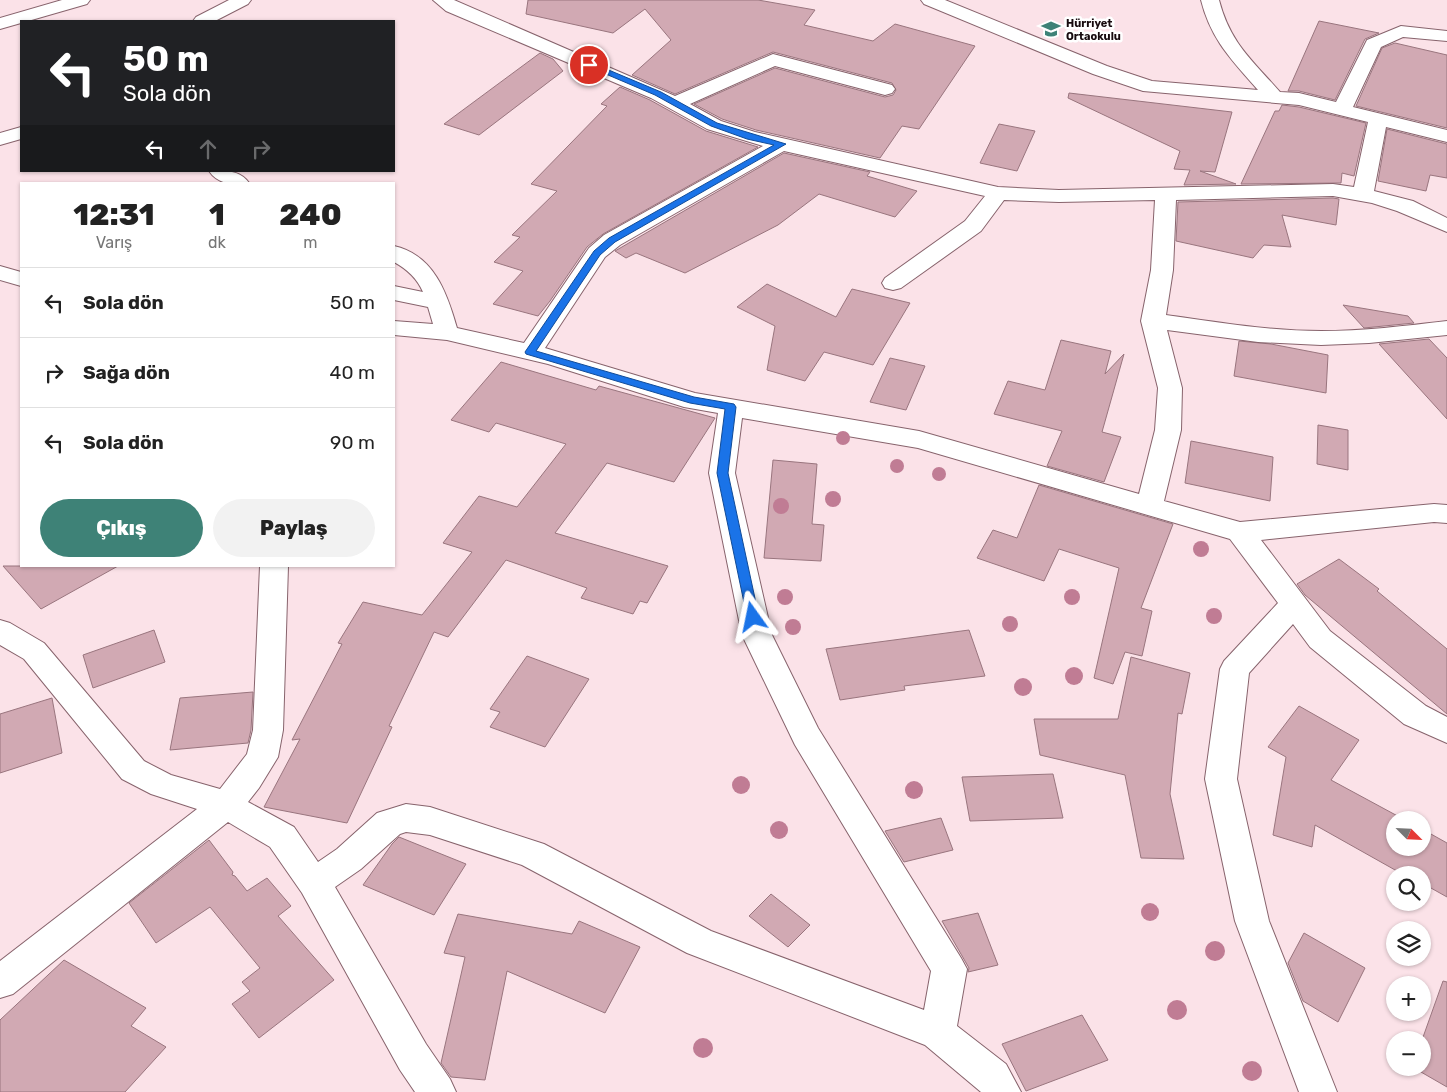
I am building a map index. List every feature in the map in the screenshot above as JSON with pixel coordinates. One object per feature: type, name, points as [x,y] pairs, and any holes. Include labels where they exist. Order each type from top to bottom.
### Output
[{"type":"street","points":[[0,24],[80,0]]},
{"type":"street","points":[[204,20],[242,0]]},
{"type":"street","points":[[442,0],[452,7],[658,94],[714,125],[750,137],[998,193],[1059,196],[1333,190],[1363,195],[1405,206],[1442,220]]},
{"type":"street","points":[[930,0],[1100,70],[1150,87],[1299,100],[1447,136]]},
{"type":"street","points":[[1210,0],[1213,19],[1227,45],[1258,77],[1274,97]]},
{"type":"street","points":[[1342,110],[1373,44],[1401,32],[1447,36]]},
{"type":"street","points":[[675,103],[773,60],[885,89]]},
{"type":"street","points":[[1363,195],[1378,119]]},
{"type":"street","points":[[0,139],[20,133]]},
{"type":"street","points":[[530,352],[597,253],[604,247],[653,216],[781,144]]},
{"type":"street","points":[[221,172],[237,182]]},
{"type":"street","points":[[893,283],[973,226],[998,193]]},
{"type":"street","points":[[1149,506],[1168,430],[1170,388],[1153,321],[1162,270],[1166,193]]},
{"type":"street","points":[[395,254],[412,262],[430,280],[447,333]]},
{"type":"street","points":[[0,273],[20,279]]},
{"type":"street","points":[[395,293],[438,302]]},
{"type":"street","points":[[1153,321],[1262,334],[1320,338],[1447,328]]},
{"type":"street","points":[[395,328],[447,333],[530,352],[693,401],[919,440],[1240,532],[1447,514]]},
{"type":"street","points":[[730,407],[722,473],[757,635],[806,736],[949,969],[938,1033]]},
{"type":"street","points":[[1240,532],[1320,639],[1415,715],[1447,730]]},
{"type":"street","points":[[0,982],[226,805],[248,779],[262,757],[268,730],[274,567]]},
{"type":"street","points":[[1294,604],[1234,669],[1221,779],[1252,921],[1318,1092]]},
{"type":"street","points":[[0,631],[34,651],[134,770],[162,785],[226,805],[282,836],[314,883],[413,1057],[437,1092]]},
{"type":"street","points":[[314,883],[350,858],[389,823],[406,818],[430,821],[532,854],[699,942],[938,1033],[993,1077],[1002,1092]]},
{"type":"building","points":[[528,0],[758,0],[815,10],[804,25],[873,41],[895,24],[975,46],[919,129],[902,126],[880,158],[756,130],[722,119],[694,104],[775,68],[885,97],[893,95],[896,90],[892,83],[773,52],[675,94],[632,75],[671,40],[645,9],[613,33],[526,14]]},
{"type":"building","points":[[1319,21],[1379,33],[1365,39],[1335,100],[1299,91],[1288,91]]},
{"type":"building","points":[[1395,43],[1447,55],[1447,128],[1356,106],[1382,48]]},
{"type":"building","points":[[540,53],[553,59],[563,71],[479,135],[444,124]]},
{"type":"building","points":[[620,87],[650,100],[706,131],[758,147],[603,234],[587,247],[538,316],[493,304],[523,271],[494,262],[520,237],[512,235],[557,191],[531,184],[607,106],[601,104]]},
{"type":"building","points":[[1069,93],[1232,112],[1215,172],[1200,171],[1236,184],[1184,185],[1190,170],[1174,169],[1180,151],[1068,98]]},
{"type":"building","points":[[1282,105],[1299,107],[1366,123],[1354,176],[1342,173],[1341,183],[1241,184],[1275,111],[1279,111]]},
{"type":"building","points":[[999,124],[1035,131],[1017,171],[980,163]]},
{"type":"building","points":[[1387,129],[1447,144],[1447,178],[1430,175],[1426,191],[1378,181]]},
{"type":"building","points":[[784,153],[870,172],[867,176],[917,191],[895,217],[819,194],[778,225],[685,273],[636,253],[626,258],[615,251]]},
{"type":"building","points":[[1339,199],[1336,225],[1282,215],[1291,247],[1264,245],[1253,258],[1176,241],[1178,202]]},
{"type":"building","points":[[767,284],[836,317],[852,289],[910,303],[873,365],[824,352],[805,381],[767,370],[775,326],[737,307]]},
{"type":"building","points":[[1343,305],[1408,316],[1414,323],[1364,328]]},
{"type":"building","points":[[1429,339],[1447,358],[1447,419],[1379,344]]},
{"type":"building","points":[[1061,340],[1111,351],[1105,374],[1124,354],[1102,432],[1121,437],[1104,482],[1047,466],[1062,431],[994,414],[1008,381],[1045,390]]},
{"type":"building","points":[[1239,341],[1271,344],[1328,355],[1326,393],[1234,376]]},
{"type":"building","points":[[890,358],[925,366],[906,410],[870,402]]},
{"type":"building","points":[[501,362],[596,390],[599,386],[715,418],[674,482],[607,463],[555,533],[668,566],[647,603],[640,601],[633,614],[581,598],[587,588],[506,560],[448,637],[434,632],[389,726],[392,727],[347,823],[264,807],[300,739],[292,740],[342,644],[338,643],[363,602],[422,615],[472,552],[443,543],[479,496],[517,507],[566,444],[496,423],[489,432],[451,420]]},
{"type":"building","points":[[1318,425],[1348,430],[1348,470],[1317,464]]},
{"type":"building","points":[[1191,441],[1273,457],[1270,501],[1185,483]]},
{"type":"building","points":[[773,460],[817,464],[812,524],[824,525],[821,561],[764,558]]},
{"type":"building","points":[[1039,485],[1173,524],[1141,608],[1152,611],[1142,656],[1125,652],[1113,684],[1094,678],[1119,568],[1059,549],[1044,581],[977,558],[993,530],[1017,538]]},
{"type":"building","points":[[1339,559],[1379,589],[1377,591],[1447,649],[1447,714],[1305,595],[1297,584]]},
{"type":"building","points":[[3,566],[116,567],[41,609]]},
{"type":"building","points":[[154,630],[165,662],[93,688],[83,655]]},
{"type":"building","points":[[969,630],[985,676],[904,686],[905,690],[840,700],[826,649]]},
{"type":"building","points":[[527,656],[589,679],[545,747],[490,727],[500,712],[490,709]]},
{"type":"building","points":[[1131,657],[1190,673],[1182,714],[1178,713],[1170,794],[1184,859],[1141,858],[1125,775],[1040,755],[1034,719],[1118,719]]},
{"type":"building","points":[[253,692],[251,730],[248,743],[170,750],[180,698]]},
{"type":"building","points":[[52,698],[62,753],[0,773],[0,714]]},
{"type":"building","points":[[1299,706],[1359,740],[1331,780],[1388,811],[1386,811],[1386,856],[1431,856],[1431,834],[1447,843],[1447,897],[1431,888],[1431,866],[1388,866],[1315,825],[1312,847],[1273,835],[1286,757],[1268,747]]},
{"type":"building","points":[[1053,774],[1063,818],[970,821],[962,777]]},
{"type":"building","points":[[941,818],[953,850],[904,862],[885,831]]},
{"type":"building","points":[[399,837],[466,864],[434,915],[363,885]]},
{"type":"building","points":[[209,840],[233,872],[232,875],[235,876],[247,891],[267,878],[291,906],[278,916],[334,980],[259,1038],[232,1004],[250,991],[242,982],[260,968],[210,907],[156,943],[129,903]]},
{"type":"building","points":[[771,894],[810,925],[788,947],[749,916]]},
{"type":"building","points":[[978,913],[998,965],[968,972],[969,968],[942,921]]},
{"type":"building","points":[[458,914],[572,934],[579,921],[640,947],[605,1013],[507,971],[485,1080],[451,1077],[441,1063],[465,957],[444,953]]},
{"type":"building","points":[[1304,933],[1365,968],[1338,1022],[1303,1001],[1288,963]]},
{"type":"building","points":[[64,960],[146,1008],[131,1026],[166,1047],[125,1092],[0,1092],[0,1020]]},
{"type":"building","points":[[1443,981],[1447,982],[1447,1087],[1428,1076],[1431,1076],[1431,1031],[1425,1031],[1429,1021],[1431,1021],[1431,1015]]},
{"type":"building","points":[[1082,1015],[1108,1060],[1026,1091],[1002,1044]]},
{"type":"place","name":"Hürriyet Ortaokulu","points":[[1051,29]]},
{"type":"route","points":[[589,65],[658,94],[714,125],[750,137],[781,144],[612,240],[597,253],[530,352],[693,401],[730,407],[722,473],[753,617]]}]
